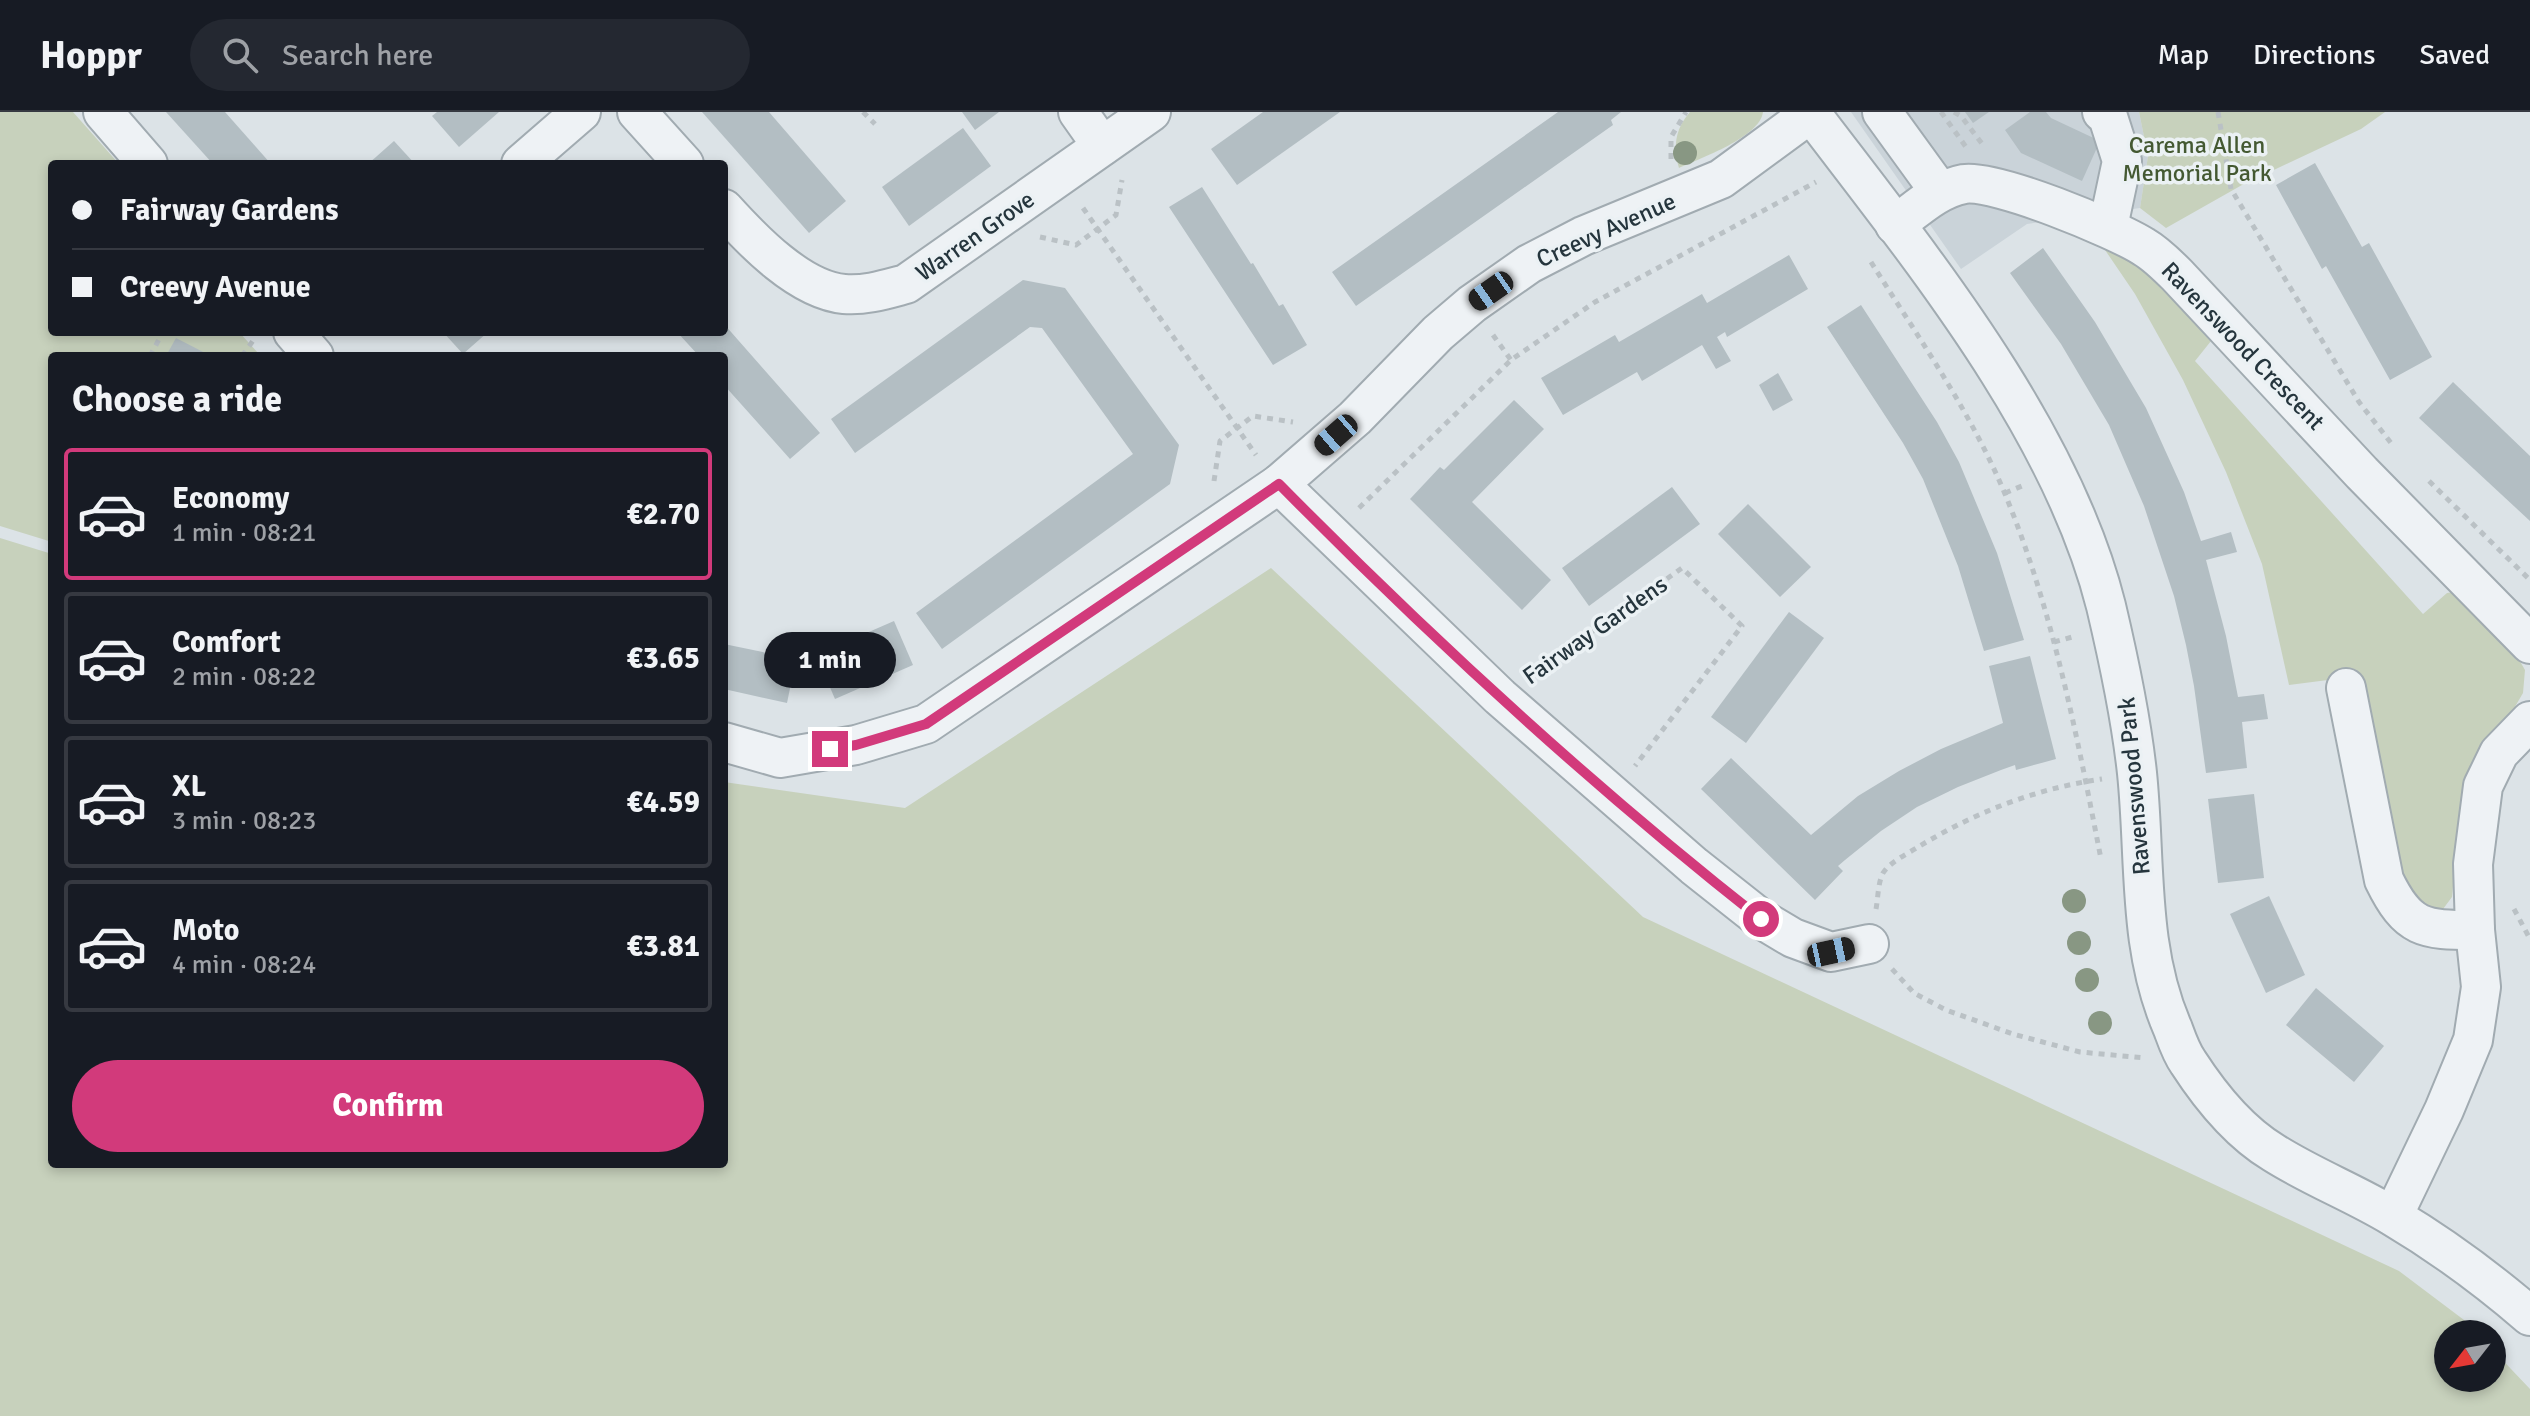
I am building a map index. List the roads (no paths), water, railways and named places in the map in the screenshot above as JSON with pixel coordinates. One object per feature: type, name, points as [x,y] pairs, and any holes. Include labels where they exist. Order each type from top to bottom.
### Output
[{"type":"street","points":[[103,112],[145,160]]},
{"type":"street","points":[[526,160],[581,112]]},
{"type":"street","points":[[637,112],[680,160]]},
{"type":"street","points":[[1078,112],[1102,146]]},
{"type":"street","name":"Warren Grove","points":[[728,213],[771,256],[803,280],[843,294],[878,291],[906,284],[1151,112]]},
{"type":"street","name":"Ravenswood Park","points":[[1810,112],[1974,336],[2022,412],[2074,514],[2104,600],[2123,679],[2137,774],[2149,948],[2160,998],[2186,1060],[2229,1116],[2270,1151],[2393,1216],[2485,1278],[2530,1316]]},
{"type":"street","name":"Creevy Avenue","points":[[728,743],[780,758],[856,745],[926,724],[1279,484],[1336,435],[1438,333],[1472,304],[1529,264],[1583,236],[1721,179],[1810,112]]},
{"type":"street","points":[[1882,112],[1940,192]]},
{"type":"street","points":[[2102,112],[2108,117],[2122,161],[2108,227]]},
{"type":"street","name":"Ravenswood Crescent","points":[[1895,225],[1940,192],[1966,184],[1988,186],[2108,227],[2147,248],[2177,275],[2362,473],[2530,644]]},
{"type":"street","name":"Fairway Gardens","points":[[1279,484],[1500,697],[1739,902],[1793,938],[1831,952],[1869,944]]},
{"type":"street","points":[[2346,688],[2384,880],[2394,902],[2407,917],[2432,930],[2475,930]]},
{"type":"street","points":[[2393,1216],[2444,1110],[2473,1040],[2481,987],[2473,864],[2483,786],[2499,753],[2530,721]]},
{"type":"park label","name":"Carema Allen Memorial Park","points":[[2197,159]]}]
